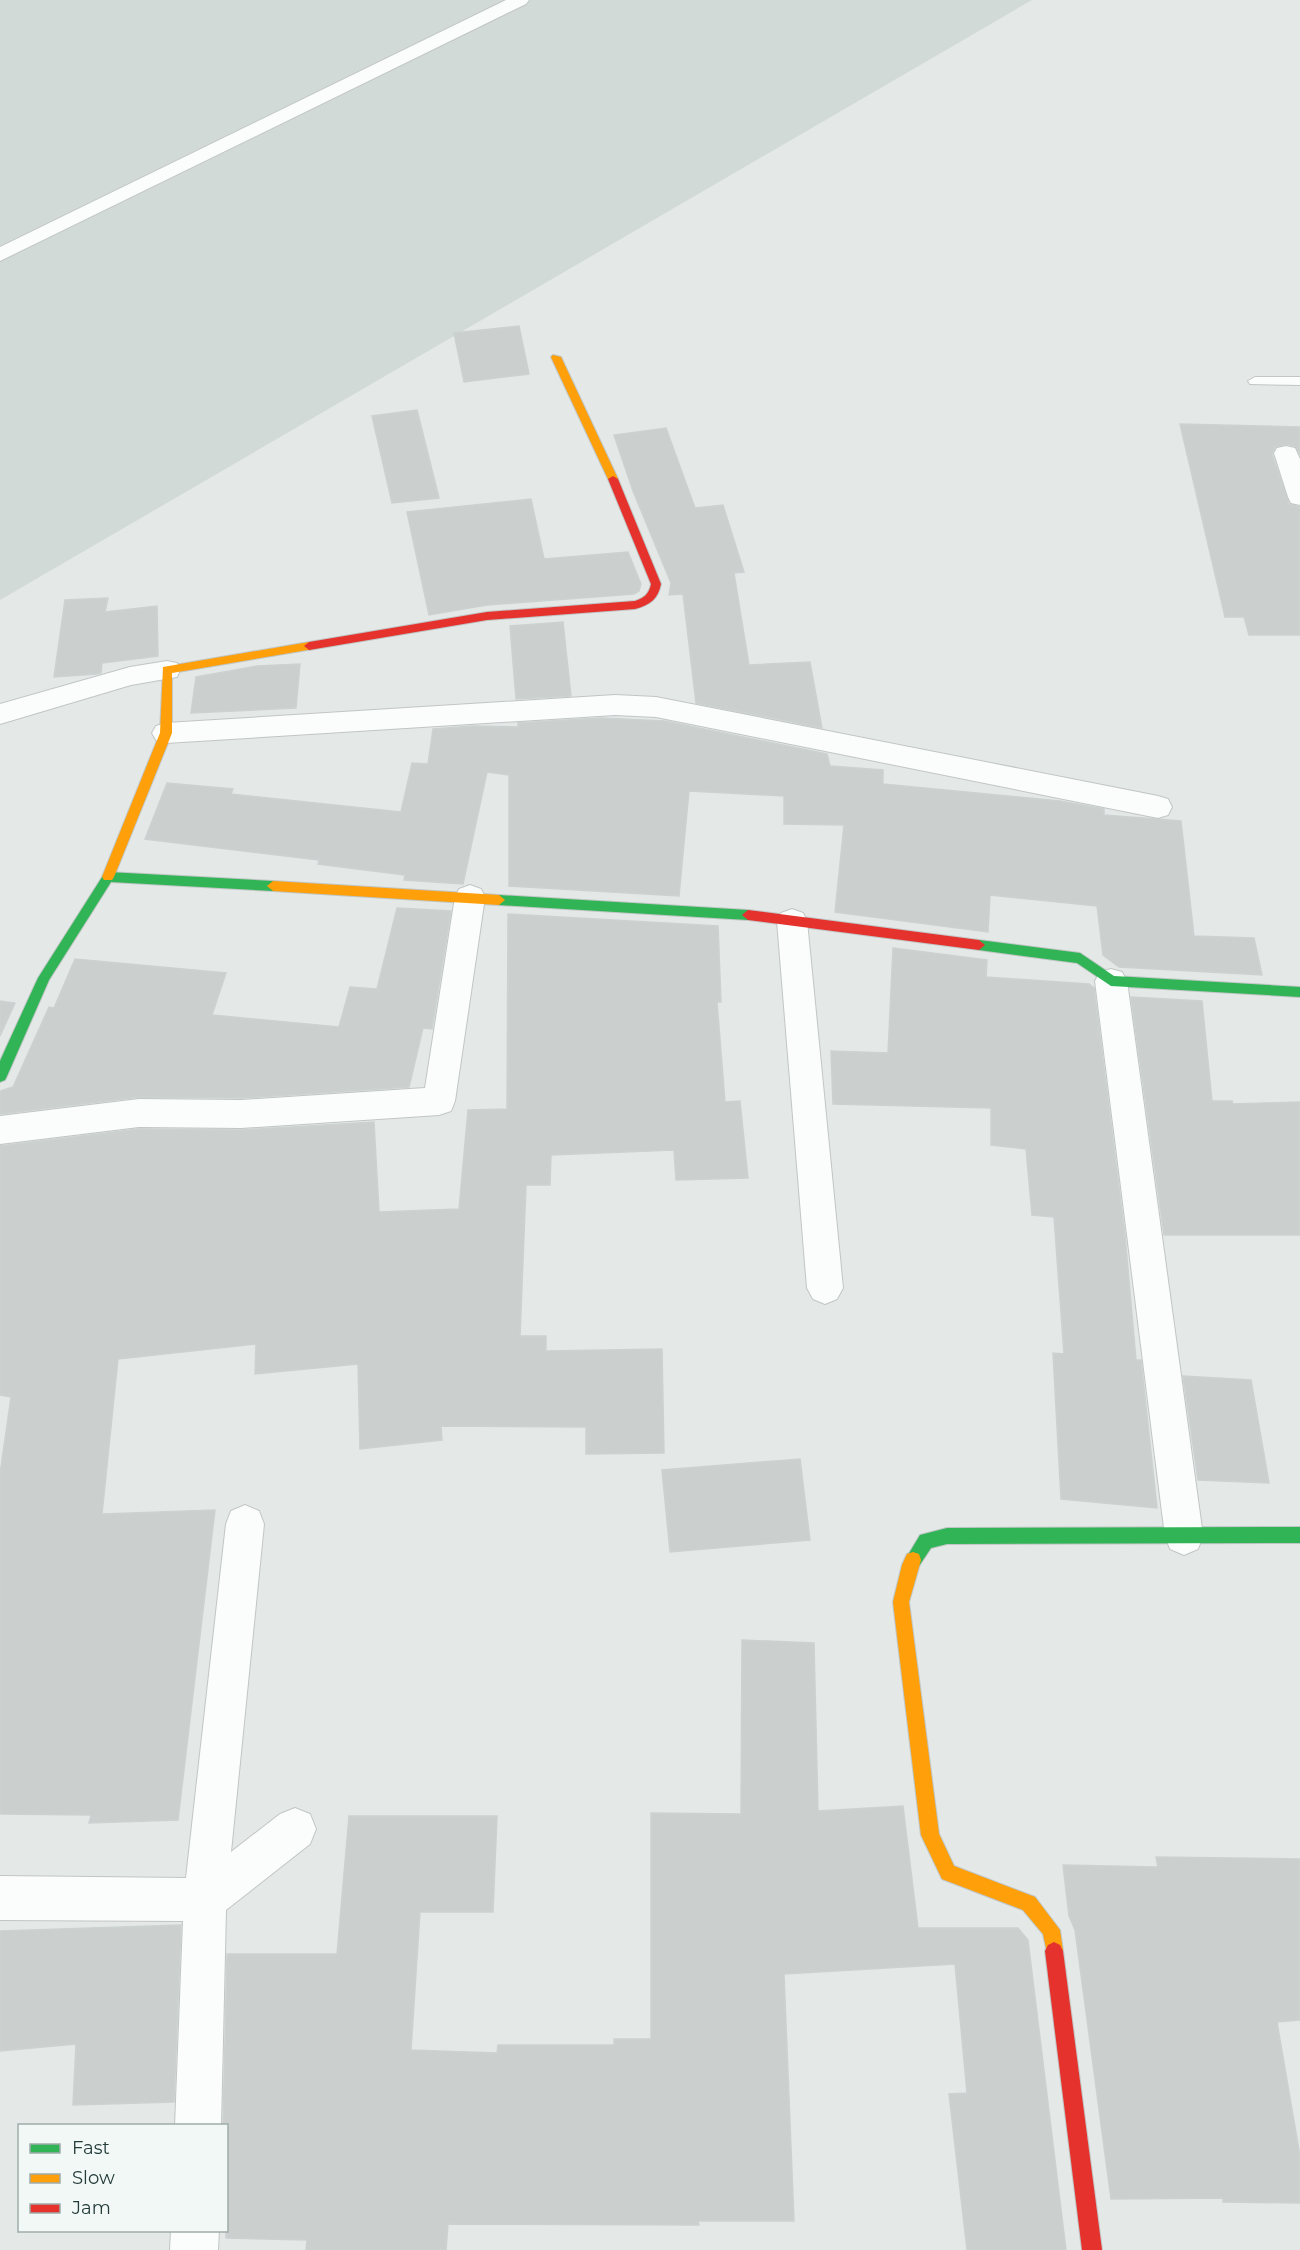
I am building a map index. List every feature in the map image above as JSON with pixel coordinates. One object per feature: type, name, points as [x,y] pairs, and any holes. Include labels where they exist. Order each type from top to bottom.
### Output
[{"type":"street","points":[[0,255],[520,0]]},
{"type":"street","points":[[0,714],[130,676],[487,616],[646,603],[654,595],[656,584],[623,500],[556,357]]},
{"type":"street","points":[[1286,453],[1300,497]]},
{"type":"street","points":[[0,1076],[44,978],[108,877],[166,733],[168,670]]},
{"type":"street","points":[[166,733],[615,705],[656,707],[1158,807]]},
{"type":"street","points":[[108,877],[732,913],[1080,958],[1111,981],[1300,992]]},
{"type":"street","points":[[0,1130],[139,1113],[241,1114],[439,1101],[470,897]]},
{"type":"street","points":[[792,921],[825,1288]]},
{"type":"street","points":[[1111,981],[1184,1536]]},
{"type":"street","points":[[198,2124],[205,1900],[245,1524]]},
{"type":"street","points":[[1092,2250],[1051,1930],[1029,1902],[948,1873],[930,1835],[901,1602],[910,1565],[926,1541],[947,1536],[1300,1535]]},
{"type":"street","points":[[0,1898],[205,1900],[295,1829]]},
{"type":"street","points":[[194,2250],[195,2232]]},
{"type":"lane","points":[[1256,381],[1300,381]]},
{"type":"shaded area","points":[[0,0],[1032,0],[0,600]]},
{"type":"building","points":[[519,326],[529,374],[464,382],[454,333]]},
{"type":"building","points":[[417,410],[439,498],[392,503],[372,416]]},
{"type":"building","points":[[1180,424],[1300,427],[1300,454],[1295,446],[1286,444],[1275,447],[1272,454],[1289,504],[1300,507],[1300,635],[1249,635],[1244,617],[1225,617]]},
{"type":"building","points":[[666,428],[695,508],[723,505],[744,572],[734,573],[749,665],[810,662],[822,728],[696,703],[683,594],[669,595],[671,583],[633,491],[614,435]]},
{"type":"building","points":[[531,499],[544,559],[628,552],[641,584],[639,591],[634,594],[487,605],[429,615],[407,512]]},
{"type":"building","points":[[108,598],[105,612],[157,606],[158,656],[102,663],[101,673],[97,674],[54,677],[65,600]]},
{"type":"building","points":[[563,622],[571,696],[516,699],[510,626]]},
{"type":"building","points":[[300,664],[296,708],[191,713],[196,677],[257,666]]},
{"type":"building","points":[[601,718],[665,721],[827,754],[830,766],[883,770],[883,784],[1060,801],[1104,809],[1104,815],[1181,821],[1194,936],[1254,938],[1262,975],[1119,967],[1103,955],[1097,906],[990,895],[988,932],[835,912],[844,825],[784,824],[784,796],[689,791],[679,896],[509,886],[509,775],[487,772],[463,884],[404,880],[405,875],[318,864],[319,860],[145,839],[167,783],[233,789],[231,794],[401,812],[412,763],[428,764],[433,729],[473,726],[518,727],[518,723]]},
{"type":"building","points":[[397,908],[451,911],[432,1029],[423,1028],[409,1087],[241,1098],[139,1097],[0,1114],[0,1091],[13,1087],[49,1007],[54,1008],[75,959],[226,973],[212,1015],[339,1027],[350,987],[377,989]]},
{"type":"building","points":[[508,914],[718,926],[721,1002],[717,1002],[725,1102],[740,1101],[748,1178],[676,1180],[674,1150],[551,1155],[550,1185],[526,1185],[520,1336],[546,1336],[546,1351],[662,1349],[664,1453],[586,1454],[586,1427],[441,1426],[442,1440],[360,1449],[358,1364],[255,1374],[256,1344],[118,1359],[102,1514],[215,1510],[178,1820],[89,1823],[91,1815],[0,1814],[0,1474],[11,1397],[0,1395],[0,1146],[139,1129],[241,1130],[374,1122],[379,1212],[459,1209],[468,1110],[507,1109]]},
{"type":"building","points":[[893,948],[987,960],[986,977],[1089,984],[1094,988],[1125,1235],[1136,1360],[1141,1360],[1157,1508],[1061,1499],[1053,1353],[1064,1354],[1054,1217],[1032,1215],[1026,1149],[991,1145],[991,1108],[833,1104],[831,1051],[888,1053]]},
{"type":"building","points":[[1131,997],[1202,1001],[1212,1101],[1232,1101],[1233,1104],[1300,1102],[1300,1235],[1164,1235]]},
{"type":"building","points":[[0,1001],[15,1003],[0,1036]]},
{"type":"building","points":[[1183,1376],[1251,1380],[1269,1483],[1198,1480]]},
{"type":"building","points":[[800,1459],[810,1540],[670,1552],[662,1470]]},
{"type":"building","points":[[742,1640],[814,1643],[818,1811],[903,1806],[918,1928],[1018,1928],[1028,1940],[1066,2250],[967,2250],[949,2094],[967,2093],[955,1964],[784,1974],[794,2221],[698,2221],[699,2225],[448,2224],[446,2250],[306,2250],[307,2240],[226,2238],[226,2232],[228,2232],[228,2124],[223,2124],[227,1954],[337,1954],[349,1816],[497,1816],[493,1912],[420,1912],[411,2050],[497,2053],[498,2045],[614,2045],[614,2039],[651,2039],[651,1813],[741,1814]]},
{"type":"building","points":[[1156,1857],[1300,1859],[1300,2020],[1277,2022],[1300,2156],[1300,2203],[1223,2202],[1223,2198],[1111,2199],[1075,1930],[1069,1916],[1063,1865],[1158,1867]]},
{"type":"building","points":[[181,1925],[174,2102],[73,2105],[76,2044],[0,2051],[0,1931]]},
{"type":"traffic: fast","points":[[0,1076],[44,978],[108,877],[273,886]]},
{"type":"traffic: fast","points":[[499,900],[748,915]]},
{"type":"traffic: fast","points":[[979,945],[1080,958],[1111,981],[1300,992]]},
{"type":"traffic: fast","points":[[913,1560],[926,1541],[947,1536],[1300,1535]]},
{"type":"traffic: slow","points":[[556,357],[613,479]]},
{"type":"traffic: slow","points":[[108,877],[166,733],[167,670],[309,646]]},
{"type":"traffic: slow","points":[[273,886],[499,900]]},
{"type":"traffic: slow","points":[[913,1560],[901,1602],[930,1835],[948,1873],[1029,1903],[1051,1930],[1054,1951]]},
{"type":"traffic: jam","points":[[309,646],[487,616],[635,605],[647,600],[652,596],[656,584],[613,479]]},
{"type":"traffic: jam","points":[[748,915],[979,945]]},
{"type":"traffic: jam","points":[[1054,1951],[1092,2250]]}]
